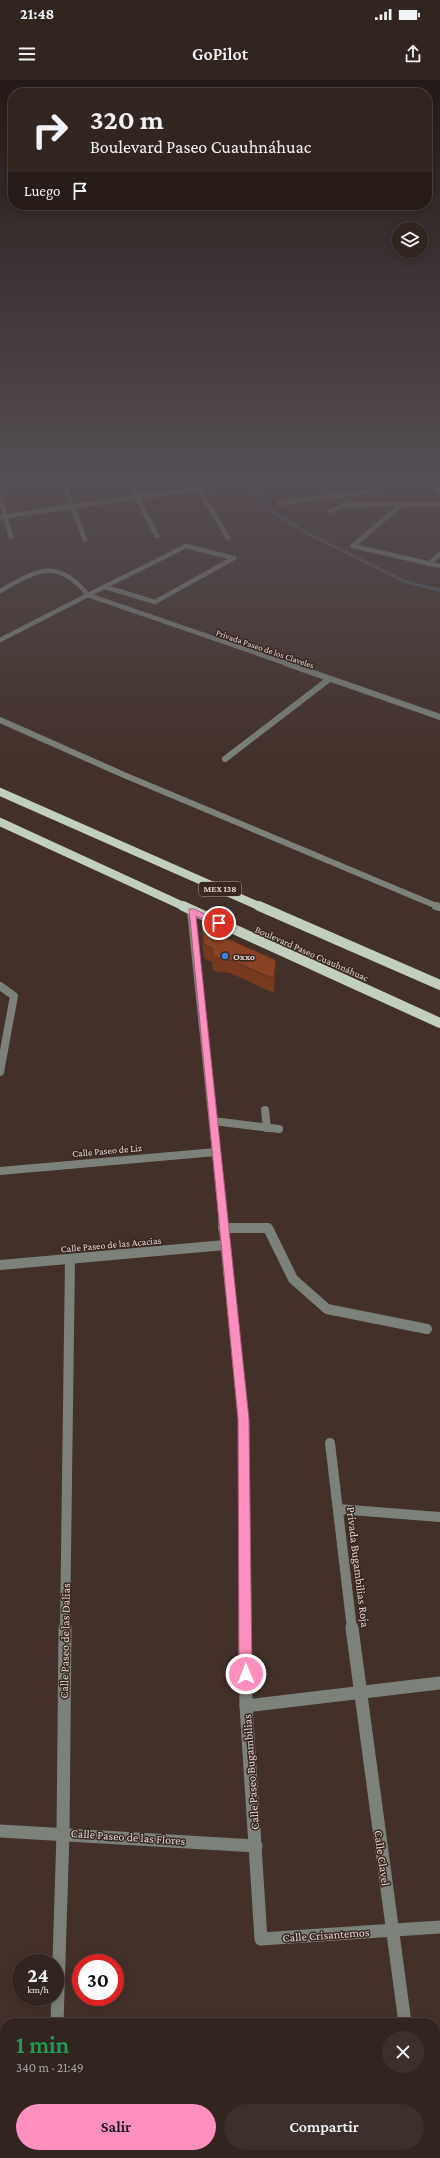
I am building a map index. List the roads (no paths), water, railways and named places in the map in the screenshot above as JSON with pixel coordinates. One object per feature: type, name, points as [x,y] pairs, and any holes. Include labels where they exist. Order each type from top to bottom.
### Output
[{"type":"main road","name":"MEX 138","points":[[0,792],[440,985]]},
{"type":"main road","name":"Boulevard Paseo Cuauhnáhuac","points":[[0,824],[440,1023]]},
{"type":"street","points":[[0,591],[35,574]]},
{"type":"street","points":[[68,574],[73,577],[88,595]]},
{"type":"street","points":[[0,640],[131,574]]},
{"type":"street","points":[[105,587],[155,602],[205,574]]},
{"type":"street","name":"Privada Paseo de los Claveles","points":[[88,595],[328,680],[440,717]]},
{"type":"street","points":[[225,759],[328,680]]},
{"type":"street","points":[[0,720],[124,775],[440,907]]},
{"type":"street","name":"Calle Paseo Bugambilias","points":[[191,911],[243,1419],[246,1706],[261,1939]]},
{"type":"street","points":[[0,986],[14,996],[0,1072]]},
{"type":"street","points":[[265,1110],[267,1128]]},
{"type":"street","points":[[213,1121],[279,1129]]},
{"type":"street","name":"Calle Paseo de Liz","points":[[0,1171],[216,1152]]},
{"type":"street","points":[[223,1228],[268,1228],[293,1279],[327,1309],[427,1329]]},
{"type":"street","name":"Calle Paseo de las Acacias","points":[[0,1265],[225,1245]]},
{"type":"street","name":"Calle Paseo de las Dalias","points":[[57,2018],[63,1833],[70,1259]]},
{"type":"street","name":"Privada Bugambilias Roja","points":[[330,1443],[360,1693]]},
{"type":"street","points":[[338,1509],[440,1517]]},
{"type":"street","points":[[246,1706],[440,1683]]},
{"type":"street","name":"Calle Clavel","points":[[360,1693],[404,2018]]},
{"type":"street","name":"Calle Paseo de las Flores","points":[[0,1831],[63,1833],[256,1846]]},
{"type":"street","name":"Calle Crisantemos","points":[[261,1939],[440,1927]]},
{"type":"waterway","points":[[390,574],[406,582],[440,590]]},
{"type":"place","name":"Oxxo","points":[[225,956]]}]
